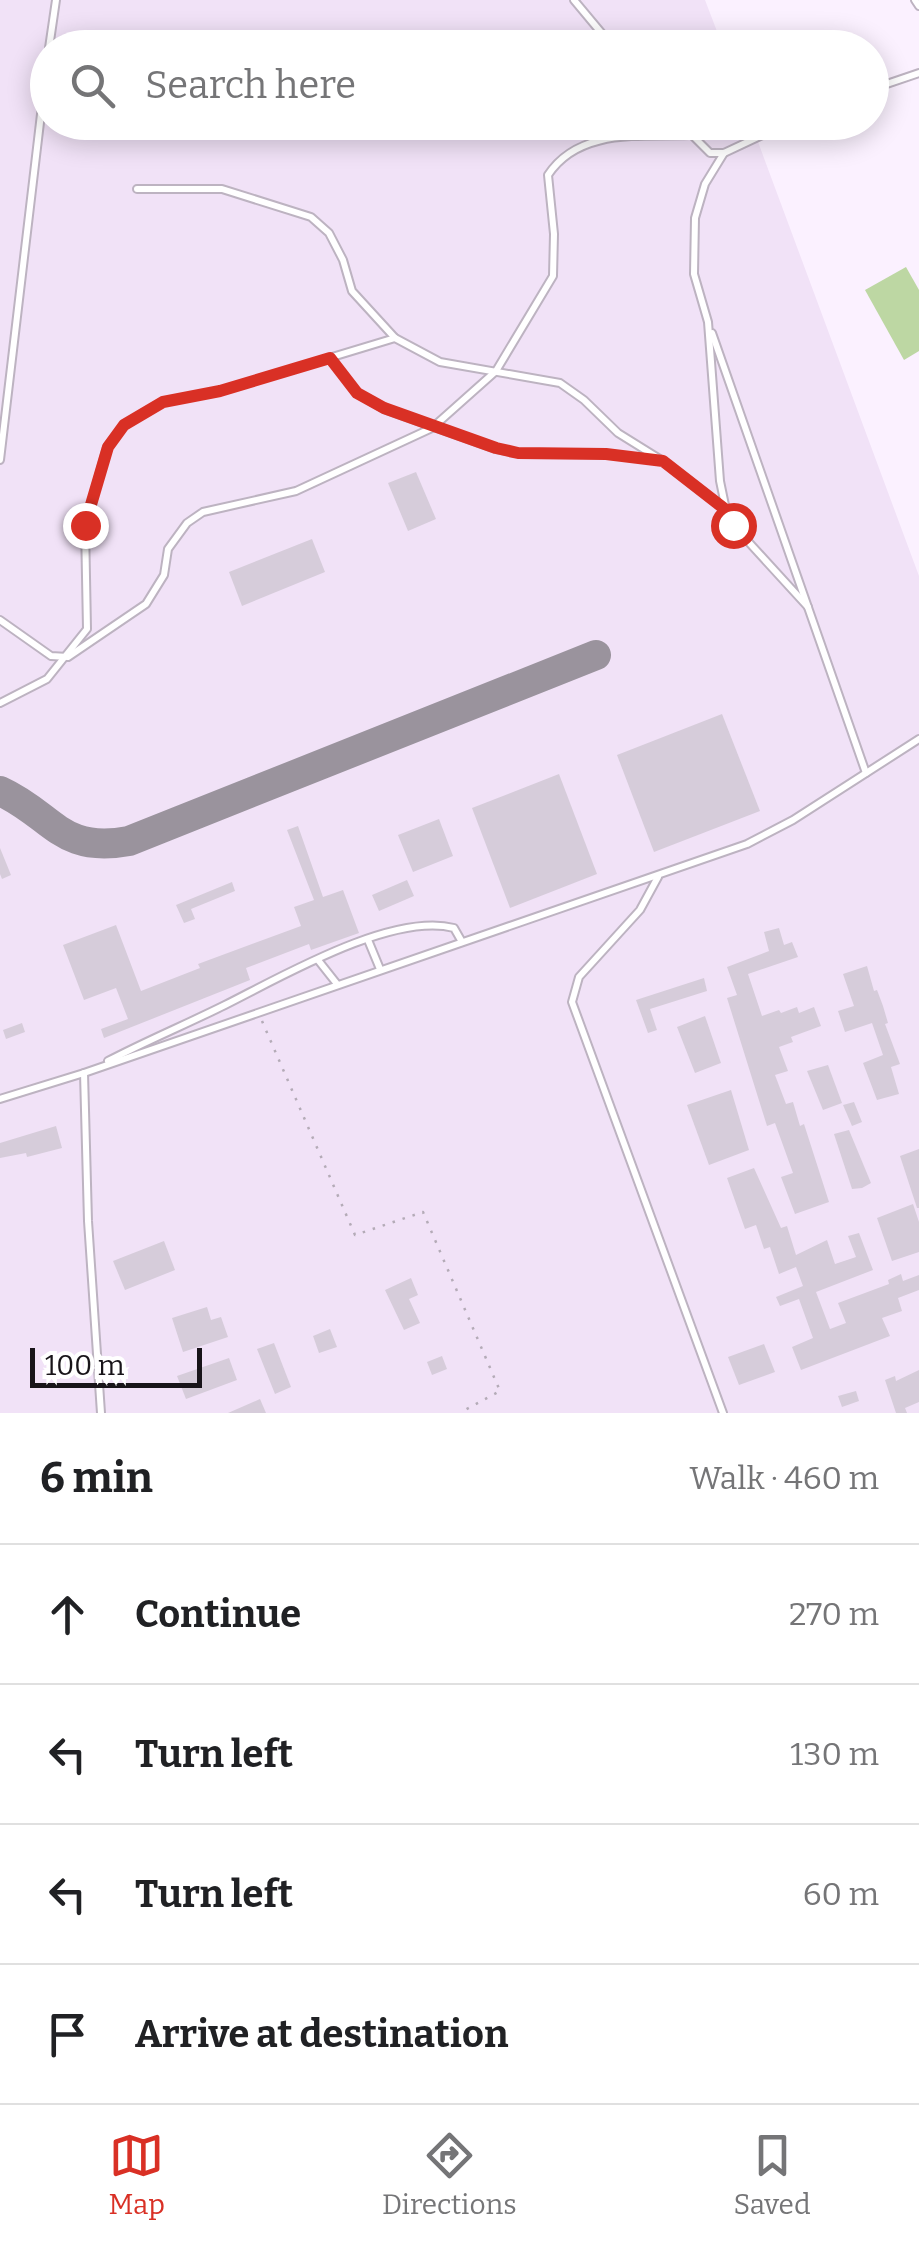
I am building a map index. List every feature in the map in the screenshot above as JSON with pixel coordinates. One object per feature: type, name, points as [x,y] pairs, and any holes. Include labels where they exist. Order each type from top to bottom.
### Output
[{"type":"lane","points":[[51,30],[56,0]]},
{"type":"lane","points":[[574,0],[599,30]]},
{"type":"lane","points":[[889,83],[919,73]]},
{"type":"lane","points":[[0,460],[38,140]]},
{"type":"lane","points":[[0,620],[51,656],[68,656],[146,604],[164,575],[168,549],[188,523],[203,512],[296,491],[432,428],[496,371],[553,276],[554,234],[548,175],[558,160],[577,147],[602,140]]},
{"type":"lane","points":[[695,140],[710,153],[724,153],[752,140]]},
{"type":"lane","points":[[724,153],[705,184],[695,218],[694,274],[866,773]]},
{"type":"lane","points":[[137,189],[222,189],[312,217],[329,234],[343,260],[352,291],[396,338],[440,362],[560,382],[618,433],[663,461],[726,510]]},
{"type":"lane","points":[[708,322],[720,481],[726,510],[733,525],[808,607]]},
{"type":"lane","points":[[0,702],[48,679],[87,630],[85,525],[108,447],[124,425],[163,402],[220,391],[396,338]]},
{"type":"lane","points":[[330,358],[357,393],[432,428],[518,453],[573,452],[663,461]]},
{"type":"lane","points":[[0,1099],[756,840],[919,739]]},
{"type":"lane","points":[[658,876],[640,910],[578,978],[572,1002],[723,1413]]},
{"type":"lane","points":[[84,1073],[263,984],[402,928],[442,924],[454,928],[462,942]]},
{"type":"lane","points":[[368,940],[380,969]]},
{"type":"lane","points":[[318,960],[337,984]]},
{"type":"lane","points":[[84,1073],[88,1221],[101,1413]]},
{"type":"path","points":[[258,1011],[355,1234],[423,1212],[500,1391],[464,1410],[466,1413]]},
{"type":"shaded area","points":[[0,0],[705,0],[716,30],[30,30],[30,140],[757,140],[919,576],[919,1413],[0,1413]]},
{"type":"green space","points":[[906,267],[919,290],[919,351],[904,360],[865,290]]},
{"type":"building","points":[[416,472],[436,519],[408,531],[388,483]]},
{"type":"building","points":[[312,539],[325,572],[242,606],[229,572]]},
{"type":"building","points":[[722,714],[760,811],[654,852],[617,755]]},
{"type":"building","points":[[559,774],[597,874],[510,908],[472,808]]},
{"type":"building","points":[[439,819],[453,856],[413,872],[398,835]]},
{"type":"building","points":[[298,826],[323,897],[343,890],[359,933],[311,950],[309,944],[246,968],[250,980],[104,1038],[101,1029],[128,1019],[116,988],[84,1000],[63,945],[116,925],[141,991],[200,968],[198,964],[301,926],[294,907],[314,900],[287,830]]},
{"type":"building","points":[[0,848],[11,875],[2,879],[0,874]]},
{"type":"building","points":[[407,880],[414,896],[379,911],[372,895]]},
{"type":"building","points":[[232,882],[235,891],[191,909],[195,919],[184,923],[176,905]]},
{"type":"building","points":[[779,928],[784,945],[792,942],[798,957],[748,974],[762,1016],[797,1007],[799,1013],[814,1007],[821,1026],[791,1037],[793,1042],[779,1047],[788,1071],[775,1075],[786,1104],[793,1102],[800,1126],[804,1124],[829,1202],[795,1214],[781,1177],[793,1173],[775,1123],[767,1126],[727,998],[737,995],[727,967],[769,951],[764,932]]},
{"type":"building","points":[[867,966],[900,1064],[891,1067],[899,1094],[877,1100],[863,1063],[883,1055],[872,1023],[845,1032],[838,1011],[854,1006],[843,974]]},
{"type":"building","points":[[704,978],[707,991],[650,1009],[657,1030],[648,1033],[636,1000]]},
{"type":"building","points":[[705,1016],[721,1063],[695,1073],[677,1027]]},
{"type":"building","points":[[22,1023],[25,1032],[6,1039],[3,1030]]},
{"type":"building","points":[[828,1065],[842,1103],[823,1110],[807,1071]]},
{"type":"building","points":[[731,1090],[749,1150],[709,1165],[687,1105]]},
{"type":"building","points":[[854,1102],[862,1122],[852,1126],[843,1105]]},
{"type":"building","points":[[56,1126],[62,1148],[27,1157],[26,1153],[0,1158],[0,1143]]},
{"type":"building","points":[[849,1130],[871,1183],[862,1188],[852,1189],[834,1134]]},
{"type":"building","points":[[919,1149],[919,1208],[917,1208],[900,1156]]},
{"type":"building","points":[[754,1168],[781,1228],[787,1226],[796,1255],[827,1240],[835,1264],[856,1257],[848,1236],[859,1233],[873,1270],[816,1292],[830,1329],[846,1323],[838,1303],[889,1284],[888,1280],[901,1274],[903,1281],[919,1275],[919,1290],[898,1298],[902,1311],[882,1318],[890,1336],[801,1370],[792,1347],[813,1338],[799,1299],[780,1306],[776,1297],[803,1286],[796,1267],[779,1274],[770,1247],[764,1249],[756,1225],[745,1229],[727,1178]]},
{"type":"building","points":[[913,1204],[919,1222],[919,1252],[892,1261],[877,1218]]},
{"type":"building","points":[[164,1241],[175,1270],[125,1290],[113,1261]]},
{"type":"building","points":[[411,1278],[418,1295],[409,1299],[420,1323],[404,1330],[385,1290]]},
{"type":"building","points":[[207,1307],[211,1320],[221,1317],[228,1337],[183,1352],[172,1318]]},
{"type":"building","points":[[330,1329],[337,1347],[319,1353],[313,1336]]},
{"type":"building","points":[[274,1343],[291,1387],[275,1394],[257,1349]]},
{"type":"building","points":[[764,1344],[775,1372],[739,1385],[728,1357]]},
{"type":"building","points":[[442,1356],[447,1369],[432,1375],[427,1362]]},
{"type":"building","points":[[229,1358],[237,1380],[186,1399],[177,1376]]},
{"type":"building","points":[[919,1370],[919,1402],[905,1408],[907,1413],[896,1413],[885,1380],[895,1376],[896,1381]]},
{"type":"building","points":[[856,1391],[859,1401],[842,1407],[838,1396]]},
{"type":"building","points":[[260,1399],[266,1413],[228,1413]]},
{"type":"taxiway","points":[[0,791],[72,837],[106,844],[129,841],[596,655]]},
{"type":"route","points":[[85,525],[108,447],[124,425],[163,402],[220,391],[330,358],[357,393],[384,408],[496,448],[518,453],[555,451],[663,461],[726,510],[733,525]]}]
